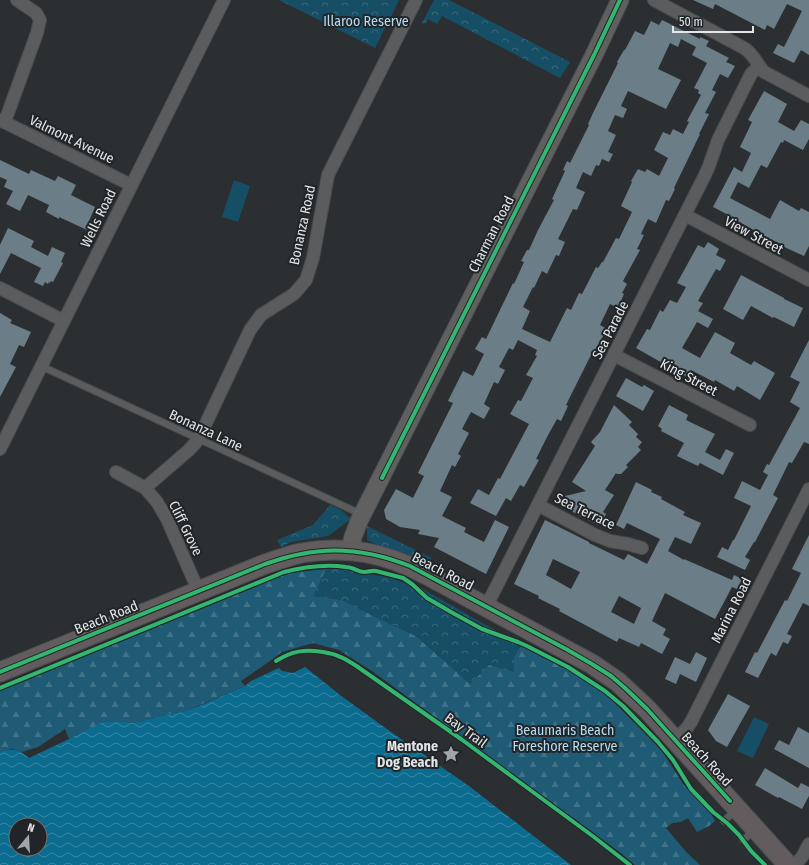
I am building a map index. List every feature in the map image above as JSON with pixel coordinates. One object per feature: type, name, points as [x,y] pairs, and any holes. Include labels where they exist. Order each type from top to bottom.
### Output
[{"type":"main road","name":"Charman Road","points":[[350,551],[354,531],[594,55],[620,0]]},
{"type":"main road","name":"Beach Road","points":[[0,672],[265,564],[296,555],[327,550],[350,551],[382,556],[401,562],[427,575],[573,653],[611,676],[648,709],[675,740],[730,815],[749,835],[788,865]]},
{"type":"street","points":[[2,121],[8,113],[37,34],[40,20],[36,13],[18,0]]},
{"type":"street","name":"Wells Road","points":[[0,449],[224,0]]},
{"type":"street","name":"Bonanza Road","points":[[145,488],[189,450],[198,440],[250,330],[260,315],[294,294],[306,280],[313,258],[328,174],[416,0]]},
{"type":"street","points":[[654,0],[747,49],[764,72],[809,96]]},
{"type":"street","name":"Sea Parade","points":[[486,607],[685,215],[709,166],[718,140],[754,70],[759,66]]},
{"type":"street","name":"Valmont Avenue","points":[[2,121],[131,185]]},
{"type":"street","name":"View Street","points":[[685,215],[809,280]]},
{"type":"street","points":[[0,288],[64,321]]},
{"type":"street","name":"King Street","points":[[614,355],[750,425]]},
{"type":"street","name":"Cliff Grove","points":[[116,472],[145,488],[157,502],[167,519],[199,592]]},
{"type":"street","name":"Marina Road","points":[[675,740],[691,722],[809,489]]},
{"type":"street","name":"Sea Terrace","points":[[538,505],[610,541],[642,548]]},
{"type":"street","points":[[795,865],[802,857],[809,844]]},
{"type":"lane","name":"Bonanza Lane","points":[[41,366],[362,515]]},
{"type":"green space","name":"Illaroo Reserve","points":[[279,0],[399,0],[375,48]]},
{"type":"green space","points":[[434,0],[449,0],[570,62],[560,78],[442,16],[437,24],[428,19],[425,24],[422,23]]},
{"type":"green space","points":[[234,180],[250,186],[238,222],[222,217]]},
{"type":"green space","points":[[330,505],[341,510],[351,519],[328,536],[291,542],[281,547],[277,540],[313,525]]},
{"type":"green space","points":[[367,526],[432,558],[428,562],[377,545],[367,540]]},
{"type":"green space","name":"Beaumaris Beach Foreshore Reserve","points":[[326,569],[314,596],[342,600],[416,636],[440,657],[489,665],[514,657],[521,645],[574,672],[608,696],[662,751],[683,784],[711,814],[715,821],[697,832],[688,818],[681,822],[672,823],[666,828],[687,853],[700,865],[635,865],[621,853],[372,671],[339,650],[313,643],[282,652],[241,681],[245,686],[188,710],[134,723],[115,721],[103,722],[69,739],[65,729],[38,747],[22,752],[12,749],[0,752],[0,691],[289,573]]},
{"type":"green space","points":[[326,569],[349,569],[364,574],[387,577],[423,589],[521,645],[514,657],[514,672],[489,665],[470,684],[416,636],[342,600],[313,596]]},
{"type":"green space","points":[[754,717],[769,724],[753,758],[737,751]]},
{"type":"water","points":[[305,667],[340,695],[469,786],[571,865],[0,865],[0,752],[16,750],[29,758],[103,722],[115,721],[134,723],[182,712],[245,686],[251,681],[279,668],[282,671],[293,673]]},
{"type":"building","points":[[693,0],[809,0],[809,55],[801,50],[794,63],[773,53],[778,44],[784,47],[802,11],[787,4],[774,29],[767,25],[765,30],[715,4],[713,9]]},
{"type":"building","points":[[662,20],[700,39],[700,37],[709,41],[706,46],[729,58],[726,62],[735,66],[728,78],[720,74],[712,90],[716,92],[705,113],[709,114],[669,201],[666,200],[656,223],[648,219],[641,234],[644,235],[637,249],[640,250],[623,281],[627,284],[622,293],[624,294],[618,308],[610,304],[600,325],[607,329],[593,354],[592,353],[566,405],[568,406],[561,421],[557,419],[536,459],[539,460],[524,487],[520,485],[511,501],[506,498],[496,516],[470,503],[478,489],[489,495],[498,478],[500,479],[529,424],[510,414],[518,400],[521,401],[533,378],[526,375],[537,356],[535,355],[537,350],[518,340],[513,350],[509,348],[499,367],[505,370],[498,384],[494,382],[484,404],[490,408],[484,419],[471,412],[462,429],[469,433],[458,454],[461,456],[455,467],[452,465],[440,491],[452,497],[442,516],[466,528],[464,532],[484,542],[495,520],[509,527],[486,574],[434,547],[439,538],[418,534],[420,530],[400,527],[386,519],[384,510],[396,489],[413,498],[424,476],[418,473],[453,403],[448,401],[463,371],[473,376],[484,354],[475,349],[482,337],[486,339],[513,283],[514,284],[524,262],[521,261],[527,250],[529,250],[554,200],[552,199],[565,171],[563,170],[567,161],[570,163],[618,63],[617,62],[635,31],[644,35],[651,21],[659,25]],"holes":[[[681,39],[696,47],[692,55],[707,63],[694,88],[699,90],[698,93],[701,95],[687,121],[689,122],[683,134],[673,129],[670,135],[663,132],[654,150],[668,158],[659,176],[647,169],[645,172],[638,169],[631,181],[632,182],[621,206],[632,212],[619,239],[616,238],[603,262],[598,268],[596,267],[582,294],[579,293],[571,310],[567,308],[550,342],[522,329],[530,311],[523,307],[542,271],[547,274],[556,255],[559,256],[565,242],[558,239],[573,209],[577,210],[585,192],[576,188],[583,172],[591,176],[596,165],[599,166],[602,159],[609,162],[613,154],[608,152],[616,135],[608,131],[615,115],[623,118],[627,109],[621,106],[628,91],[666,109],[681,80],[658,69],[670,43],[678,47]]]},
{"type":"building","points":[[764,91],[787,104],[778,122],[794,131],[801,120],[809,124],[809,139],[803,150],[784,140],[783,143],[781,142],[767,168],[761,165],[749,188],[738,182],[730,198],[770,219],[780,200],[799,211],[801,208],[809,212],[809,246],[804,256],[782,246],[783,245],[760,234],[713,207],[734,167],[742,172],[751,153],[740,147],[752,122],[748,120]]},
{"type":"building","points":[[0,160],[29,174],[31,170],[55,181],[58,176],[76,185],[71,195],[95,207],[87,230],[46,212],[49,205],[28,195],[20,211],[6,204],[13,191],[4,187],[7,180],[0,177]]},
{"type":"building","points":[[8,228],[34,241],[31,247],[48,256],[52,247],[65,253],[61,262],[63,263],[53,282],[51,281],[48,284],[45,282],[43,286],[34,282],[41,268],[11,253],[0,274],[0,245]]},
{"type":"building","points":[[708,242],[719,249],[716,255],[726,260],[720,271],[716,269],[698,301],[703,303],[698,311],[713,319],[708,328],[697,322],[682,348],[700,358],[715,332],[735,343],[730,353],[751,365],[754,361],[775,373],[760,400],[737,386],[734,391],[715,380],[714,382],[691,370],[687,377],[636,348],[647,329],[650,330],[660,310],[663,312],[670,300],[677,303],[686,287],[677,283],[698,245],[704,248]]},
{"type":"building","points":[[741,275],[803,308],[794,327],[751,306],[743,320],[723,309]]},
{"type":"building","points":[[0,313],[12,320],[10,323],[31,332],[24,347],[19,345],[10,364],[16,367],[0,397]]},
{"type":"building","points":[[809,340],[809,444],[804,442],[792,463],[789,462],[773,495],[778,498],[755,542],[745,557],[750,560],[745,570],[717,557],[722,547],[728,550],[751,506],[734,498],[742,481],[760,490],[768,475],[763,472],[767,464],[769,465],[800,408],[790,402],[800,382],[790,377]]},
{"type":"building","points":[[626,378],[642,387],[644,385],[654,391],[643,411],[616,396]]},
{"type":"building","points":[[614,405],[632,422],[629,425],[638,434],[636,437],[642,442],[638,447],[641,450],[626,465],[628,467],[621,474],[616,473],[605,490],[614,495],[603,512],[606,514],[600,526],[569,510],[565,496],[586,491],[572,482],[595,446],[591,442],[600,432]]},
{"type":"building","points":[[669,405],[688,415],[686,420],[715,434],[705,452],[720,460],[726,449],[734,453],[723,475],[700,463],[698,466],[677,456],[684,443],[661,431],[662,429],[658,426]]},
{"type":"building","points":[[636,482],[652,490],[651,492],[662,497],[661,499],[685,512],[683,515],[701,523],[691,544],[675,537],[668,551],[684,560],[732,580],[734,575],[742,579],[737,589],[732,587],[715,619],[665,593],[652,621],[666,629],[663,635],[670,639],[662,654],[641,643],[639,647],[619,638],[617,642],[559,611],[560,609],[538,598],[539,596],[514,584],[545,520],[624,560],[628,554],[647,564],[660,539],[627,523],[624,529],[616,525]],"holes":[[[553,559],[580,572],[571,589],[546,575]],[[619,596],[641,608],[634,624],[611,612]]]},
{"type":"building","points":[[809,535],[809,606],[803,603],[787,634],[792,636],[788,644],[783,642],[776,656],[771,653],[758,678],[745,672],[755,652],[757,653],[785,600],[787,601],[801,573],[792,569]]},
{"type":"building","points":[[696,652],[707,658],[696,682],[680,674],[676,684],[665,679],[675,657],[690,664]]},
{"type":"building","points":[[728,694],[750,706],[727,747],[716,741],[708,730]]},
{"type":"building","points":[[798,727],[809,733],[809,768],[774,749],[779,740],[789,745]]},
{"type":"building","points":[[765,768],[798,788],[801,783],[809,787],[809,796],[802,809],[755,785]]},
{"type":"cycle path","points":[[382,478],[594,55],[620,0]]},
{"type":"cycle path","points":[[0,672],[274,561],[315,552],[343,551],[370,554],[410,566],[566,649],[611,676],[647,709],[730,801]]},
{"type":"cycle path","points":[[0,688],[284,572],[307,567],[322,566],[349,567],[362,572],[376,571],[403,578],[427,598],[451,612],[482,629],[518,642],[568,667],[605,691],[623,706],[658,742],[673,760],[691,789],[713,812],[739,835],[751,851],[765,865]]},
{"type":"cycle path","name":"Bay Trail","points":[[276,661],[293,653],[310,651],[323,652],[347,660],[461,739],[630,865]]},
{"type":"place","name":"Mentone Dog Beach","points":[[451,754]]}]
